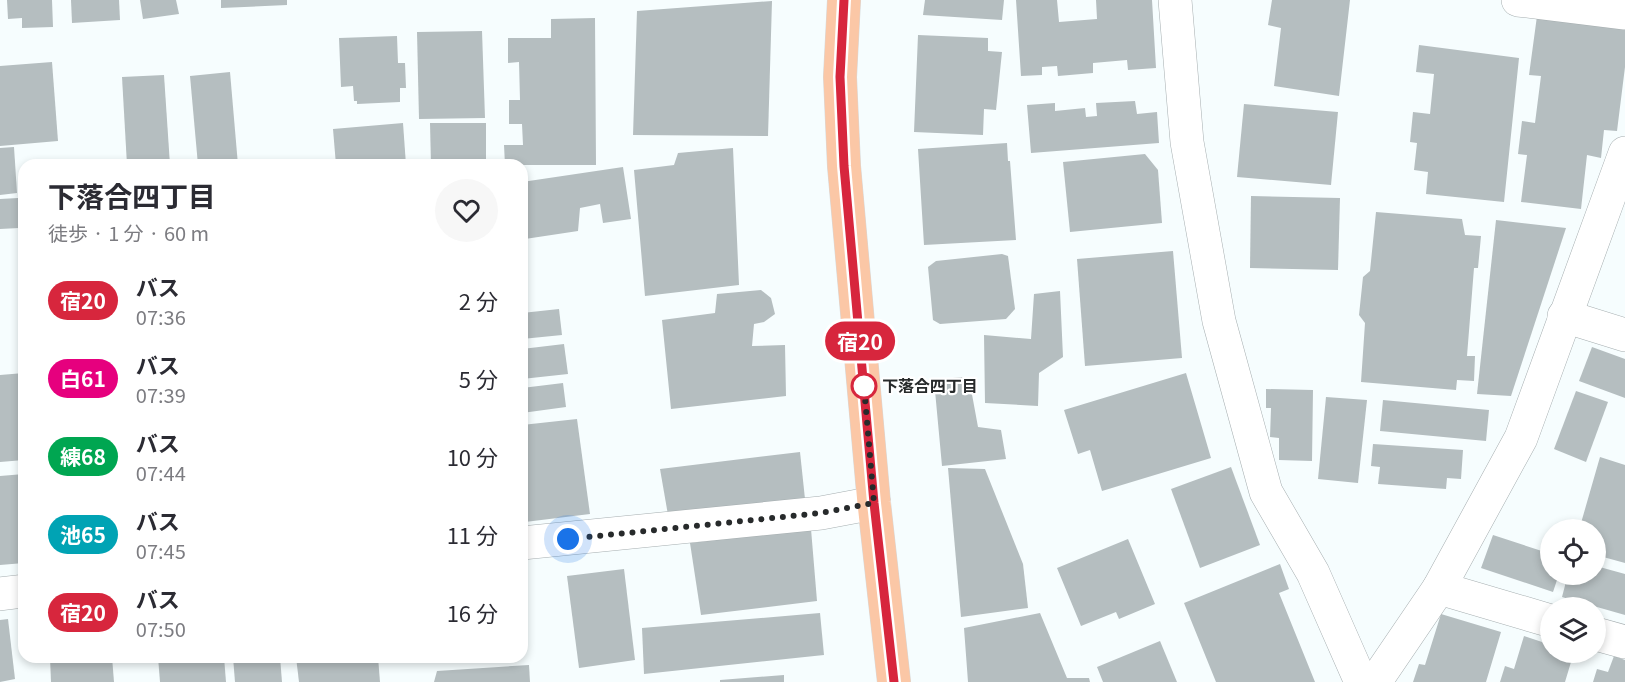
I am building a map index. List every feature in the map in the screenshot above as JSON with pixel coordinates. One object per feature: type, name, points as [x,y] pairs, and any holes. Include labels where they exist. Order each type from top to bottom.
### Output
[{"type":"main road","points":[[844,0],[840,77],[844,166],[874,503],[894,682]]},
{"type":"street","points":[[1175,0],[1187,142],[1218,321],[1266,492],[1313,573],[1361,682]]},
{"type":"street","points":[[1518,0],[1625,13]]},
{"type":"street","points":[[1375,682],[1439,588],[1521,438],[1625,153]]},
{"type":"street","points":[[1564,316],[1625,334]]},
{"type":"street","points":[[528,542],[821,513],[874,503]]},
{"type":"street","points":[[1439,588],[1540,618]]},
{"type":"street","points":[[0,594],[18,592]]},
{"type":"street","points":[[1606,637],[1625,642]]},
{"type":"building","points":[[7,0],[52,0],[53,27],[22,28],[22,18],[8,19]]},
{"type":"building","points":[[71,0],[119,0],[120,20],[72,23]]},
{"type":"building","points":[[140,0],[176,0],[179,14],[143,19]]},
{"type":"building","points":[[221,0],[287,0],[287,5],[221,8]]},
{"type":"building","points":[[925,0],[1004,0],[1002,20],[923,15]]},
{"type":"building","points":[[1016,0],[1057,0],[1059,22],[1097,19],[1096,0],[1152,0],[1156,68],[1128,70],[1127,60],[1093,63],[1093,73],[1058,76],[1057,66],[1042,67],[1042,75],[1021,76]]},
{"type":"building","points":[[1272,0],[1350,0],[1339,96],[1274,86],[1281,28],[1268,25]]},
{"type":"building","points":[[772,1],[768,136],[633,135],[637,11]]},
{"type":"building","points":[[1537,16],[1625,26],[1625,67],[1617,131],[1604,130],[1601,158],[1587,155],[1581,209],[1521,202],[1527,155],[1518,154],[1522,121],[1535,123],[1541,76],[1529,75]]},
{"type":"building","points":[[595,18],[596,165],[528,165],[528,159],[505,159],[504,145],[523,145],[522,124],[509,124],[509,100],[520,100],[519,62],[508,63],[508,38],[551,38],[551,19]]},
{"type":"building","points":[[482,31],[485,118],[419,119],[417,32]]},
{"type":"building","points":[[918,35],[988,38],[988,51],[1002,52],[996,110],[984,109],[983,135],[914,132]]},
{"type":"building","points":[[397,36],[398,63],[405,63],[406,88],[400,88],[400,102],[357,104],[357,101],[354,101],[353,86],[341,87],[339,38]]},
{"type":"building","points":[[1419,45],[1519,58],[1504,202],[1426,194],[1428,172],[1414,170],[1417,143],[1410,142],[1413,112],[1430,114],[1434,74],[1416,72]]},
{"type":"building","points":[[52,62],[58,141],[0,146],[0,66]]},
{"type":"building","points":[[230,72],[237,159],[197,159],[190,76]]},
{"type":"building","points":[[164,75],[170,159],[127,159],[122,77]]},
{"type":"building","points":[[1135,101],[1137,114],[1157,112],[1159,143],[1031,153],[1027,105],[1055,103],[1055,111],[1085,108],[1086,117],[1097,116],[1096,103]]},
{"type":"building","points":[[1244,104],[1338,112],[1331,185],[1237,177]]},
{"type":"building","points":[[403,123],[406,159],[336,159],[333,129]]},
{"type":"building","points":[[430,123],[486,123],[486,159],[431,159]]},
{"type":"building","points":[[1007,143],[1016,240],[924,245],[918,149]]},
{"type":"building","points":[[14,147],[17,193],[0,195],[0,148]]},
{"type":"building","points":[[733,148],[739,285],[645,296],[634,170],[674,165],[678,153]]},
{"type":"building","points":[[1145,154],[1158,170],[1162,223],[1070,232],[1063,162]]},
{"type":"building","points":[[623,167],[631,219],[603,223],[600,204],[580,208],[578,231],[528,239],[528,181]]},
{"type":"building","points":[[1251,196],[1340,198],[1338,270],[1250,268]]},
{"type":"building","points":[[18,198],[18,228],[0,229],[0,199]]},
{"type":"building","points":[[1376,212],[1462,219],[1465,235],[1481,236],[1478,268],[1474,268],[1467,356],[1475,356],[1474,381],[1457,380],[1456,390],[1361,382],[1365,323],[1359,315],[1363,277],[1370,271]]},
{"type":"building","points":[[1496,220],[1566,228],[1511,396],[1477,394]]},
{"type":"building","points":[[1173,251],[1182,358],[1085,366],[1077,259]]},
{"type":"building","points":[[1002,254],[1008,256],[1015,309],[1006,319],[940,324],[933,320],[928,267],[936,261]]},
{"type":"building","points":[[761,290],[771,298],[775,314],[764,322],[754,324],[752,346],[785,345],[786,396],[671,409],[662,320],[715,313],[717,294]]},
{"type":"building","points":[[1060,291],[1063,357],[1039,373],[1038,406],[985,403],[984,335],[1031,339],[1034,294]]},
{"type":"building","points":[[559,309],[562,335],[528,338],[528,312]]},
{"type":"building","points":[[564,344],[568,374],[528,378],[528,348]]},
{"type":"building","points":[[1592,347],[1625,359],[1625,398],[1579,381]]},
{"type":"building","points":[[1186,373],[1211,458],[1102,491],[1090,450],[1078,454],[1064,410]]},
{"type":"building","points":[[18,374],[18,460],[0,462],[0,375]]},
{"type":"building","points":[[962,377],[971,389],[978,427],[1001,430],[1006,459],[942,466],[934,380]]},
{"type":"building","points":[[563,383],[566,407],[528,412],[528,387]]},
{"type":"building","points":[[1266,389],[1313,390],[1312,461],[1279,460],[1279,438],[1270,437],[1271,408],[1266,408]]},
{"type":"building","points":[[1576,391],[1608,402],[1586,462],[1554,449]]},
{"type":"building","points":[[1326,397],[1367,400],[1358,483],[1318,479]]},
{"type":"building","points":[[1383,400],[1489,410],[1486,441],[1380,431]]},
{"type":"building","points":[[577,419],[590,514],[528,522],[528,424]]},
{"type":"building","points":[[1373,444],[1463,450],[1461,479],[1447,478],[1446,489],[1378,484],[1380,467],[1371,466]]},
{"type":"building","points":[[800,452],[805,499],[668,515],[660,469]]},
{"type":"building","points":[[1600,457],[1625,465],[1625,563],[1606,558],[1606,519],[1582,519]]},
{"type":"building","points":[[1231,467],[1260,545],[1200,568],[1171,489]]},
{"type":"building","points":[[948,468],[985,469],[1023,564],[1028,608],[961,617]]},
{"type":"building","points":[[18,474],[18,564],[0,565],[0,476]]},
{"type":"building","points":[[811,529],[817,601],[701,615],[690,543]]},
{"type":"building","points":[[1493,535],[1540,550],[1540,585],[1555,585],[1553,592],[1481,568]]},
{"type":"building","points":[[1128,539],[1155,604],[1119,619],[1116,612],[1081,626],[1057,568]]},
{"type":"building","points":[[1280,564],[1289,589],[1279,593],[1315,682],[1216,682],[1184,603]]},
{"type":"building","points":[[624,569],[635,660],[579,668],[567,576]]},
{"type":"building","points":[[1606,569],[1625,574],[1625,615],[1606,610],[1606,597],[1562,597],[1565,585],[1606,585]]},
{"type":"building","points":[[820,613],[824,655],[644,674],[642,628]]},
{"type":"building","points":[[1040,613],[1067,678],[1089,678],[1090,682],[968,682],[964,628]]},
{"type":"building","points":[[1441,614],[1501,632],[1486,682],[1413,682],[1419,664],[1425,665]]},
{"type":"building","points":[[8,619],[15,679],[0,682],[0,620]]},
{"type":"building","points":[[1524,636],[1540,641],[1540,663],[1571,663],[1565,682],[1500,682],[1505,666],[1514,669]]},
{"type":"building","points":[[1160,641],[1177,682],[1103,682],[1097,667]]},
{"type":"building","points":[[1614,656],[1625,660],[1625,682],[1593,682],[1597,669],[1608,672]]},
{"type":"building","points":[[50,663],[112,663],[114,682],[51,682]]},
{"type":"building","points":[[158,663],[224,663],[226,682],[160,682]]},
{"type":"building","points":[[233,663],[280,663],[282,682],[235,682]]},
{"type":"building","points":[[297,663],[378,663],[380,682],[299,682]]},
{"type":"building","points":[[529,665],[530,682],[434,682],[437,671]]},
{"type":"building","points":[[784,675],[784,682],[720,682],[720,680]]},
{"type":"bus line","name":"宿20","points":[[844,0],[840,77],[844,166],[874,503],[894,682]]},
{"type":"place","name":"下落合四丁目","points":[[864,386]]},
{"type":"route","points":[[568,539],[821,513],[874,503],[864,386]]}]
